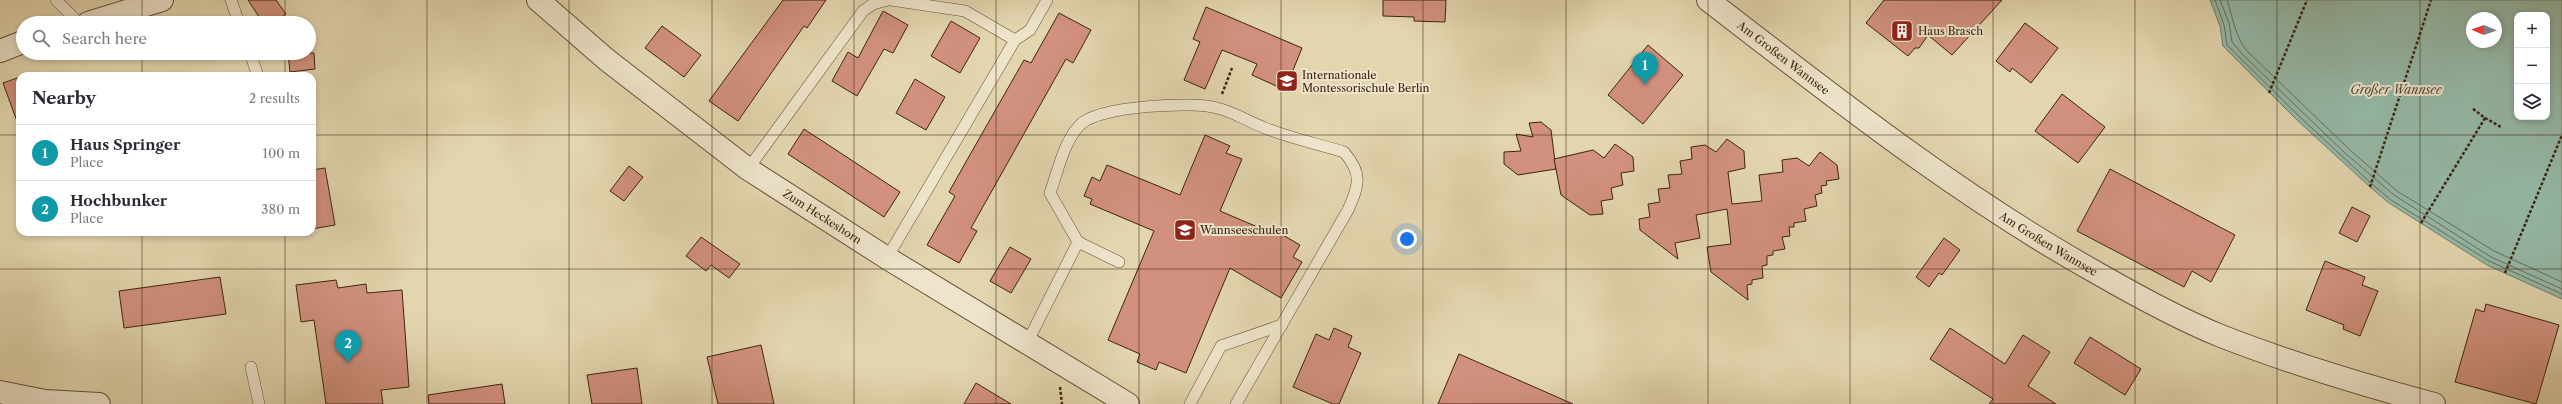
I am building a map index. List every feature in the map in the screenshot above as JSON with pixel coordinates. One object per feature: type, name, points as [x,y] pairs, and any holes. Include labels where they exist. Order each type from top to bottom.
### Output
[{"type":"street","points":[[111,16],[162,0]]},
{"type":"street","name":"Zum Heckeshorn","points":[[538,0],[607,60],[748,169],[887,258],[1027,342],[1120,402]]},
{"type":"street","name":"Am Großen Wannsee","points":[[1708,0],[1874,128],[2037,239],[2131,292],[2220,336],[2382,390],[2434,404]]},
{"type":"street","points":[[0,52],[16,45]]},
{"type":"street","points":[[0,392],[45,401],[100,404]]},
{"type":"lane","points":[[56,0],[72,16]]},
{"type":"lane","points":[[231,0],[237,16]]},
{"type":"lane","points":[[748,169],[863,11],[873,4],[888,0]]},
{"type":"lane","points":[[891,0],[965,11],[1015,40]]},
{"type":"lane","points":[[887,258],[1015,40],[1030,30],[1048,0]]},
{"type":"lane","points":[[252,60],[257,72]]},
{"type":"lane","points":[[1119,262],[1078,242],[1050,192],[1069,141],[1081,124],[1094,115],[1109,111],[1155,106],[1216,107],[1266,128],[1344,152],[1358,174],[1357,190],[1348,210],[1236,404]]},
{"type":"lane","points":[[1027,342],[1078,242]]},
{"type":"lane","points":[[1190,404],[1221,346],[1282,325]]},
{"type":"lane","points":[[251,367],[259,404]]},
{"type":"path","points":[[2269,93],[2307,0]]},
{"type":"path","points":[[2370,187],[2431,0]]},
{"type":"path","points":[[1216,107],[1232,68]]},
{"type":"path","points":[[2472,108],[2485,118],[2501,127]]},
{"type":"path","points":[[2421,223],[2485,118]]},
{"type":"path","points":[[2505,273],[2562,135]]},
{"type":"water","name":"Großer Wannsee","points":[[2210,0],[2562,0],[2562,299],[2487,265],[2389,203],[2298,121],[2223,46],[2220,26]]},
{"type":"building","points":[[248,0],[276,0],[286,14],[283,16],[258,16]]},
{"type":"building","points":[[783,0],[826,0],[807,28],[804,26],[738,121],[709,101]]},
{"type":"building","points":[[1383,0],[1446,0],[1445,22],[1414,21],[1414,17],[1383,16]]},
{"type":"building","points":[[1884,0],[2002,0],[1952,55],[1928,35],[1919,48],[1915,48],[1908,56],[1866,23]]},
{"type":"building","points":[[1206,7],[1302,48],[1285,90],[1252,75],[1257,64],[1222,50],[1205,89],[1184,80],[1200,42],[1193,39]]},
{"type":"building","points":[[883,11],[908,25],[893,53],[884,49],[857,96],[832,81],[848,52],[858,58]]},
{"type":"building","points":[[1059,13],[1091,30],[1073,63],[1066,59],[971,228],[977,231],[959,263],[927,245],[955,196],[949,192],[967,160],[1024,60],[1031,63]]},
{"type":"building","points":[[951,21],[980,38],[960,73],[931,56]]},
{"type":"building","points":[[2025,23],[2058,48],[2031,83],[2012,68],[2010,72],[1996,61]]},
{"type":"building","points":[[662,26],[701,55],[684,77],[645,48]]},
{"type":"building","points":[[1648,45],[1683,75],[1643,124],[1608,95]]},
{"type":"building","points":[[289,60],[314,60],[315,69],[290,72]]},
{"type":"building","points":[[16,78],[16,119],[3,83]]},
{"type":"building","points":[[915,79],[945,97],[926,130],[896,113]]},
{"type":"building","points":[[2062,94],[2105,127],[2078,163],[2035,131]]},
{"type":"building","points":[[1541,122],[1551,130],[1556,169],[1518,175],[1504,164],[1504,152],[1521,151],[1516,134],[1533,137],[1529,123]]},
{"type":"building","points":[[804,129],[900,192],[884,217],[788,154]]},
{"type":"building","points":[[1205,135],[1230,146],[1226,153],[1242,159],[1220,211],[1267,231],[1269,227],[1300,245],[1293,257],[1302,262],[1281,298],[1230,268],[1186,373],[1159,362],[1156,370],[1137,362],[1140,354],[1108,340],[1154,231],[1090,204],[1092,199],[1084,196],[1092,177],[1100,181],[1107,165],[1180,195]]},
{"type":"building","points":[[1727,139],[1744,151],[1745,168],[1728,172],[1732,204],[1762,201],[1759,175],[1783,172],[1782,160],[1797,158],[1809,166],[1820,152],[1837,165],[1839,179],[1826,181],[1827,185],[1821,186],[1822,193],[1815,195],[1817,206],[1804,209],[1806,221],[1794,223],[1794,227],[1789,227],[1790,236],[1782,237],[1785,249],[1773,251],[1773,255],[1767,256],[1767,265],[1762,266],[1763,278],[1752,280],[1752,284],[1747,285],[1748,300],[1711,272],[1707,247],[1731,244],[1727,209],[1696,215],[1700,238],[1675,243],[1678,259],[1640,230],[1639,219],[1650,217],[1648,204],[1660,202],[1658,189],[1670,188],[1668,175],[1682,174],[1680,161],[1692,159],[1691,147],[1705,145],[1716,152]]},
{"type":"building","points":[[1615,144],[1633,157],[1634,171],[1621,173],[1623,185],[1611,188],[1613,199],[1601,201],[1603,214],[1590,215],[1561,195],[1554,159],[1593,150],[1604,158]]},
{"type":"building","points":[[629,166],[643,177],[624,201],[610,191]]},
{"type":"building","points":[[325,168],[335,225],[316,228],[316,169]]},
{"type":"building","points":[[2110,169],[2235,235],[2211,282],[2192,271],[2184,287],[2077,231]]},
{"type":"building","points":[[2352,207],[2370,216],[2357,242],[2339,233]]},
{"type":"building","points":[[701,237],[740,264],[729,278],[711,265],[706,271],[686,256]]},
{"type":"building","points":[[1944,238],[1960,250],[1942,275],[1939,273],[1929,287],[1916,277]]},
{"type":"building","points":[[1010,247],[1031,259],[1011,293],[990,281]]},
{"type":"building","points":[[2325,261],[2365,277],[2362,285],[2378,291],[2360,336],[2343,329],[2344,325],[2306,310]]},
{"type":"building","points":[[220,277],[226,314],[124,328],[119,291]]},
{"type":"building","points":[[336,280],[338,288],[366,284],[367,293],[402,290],[409,387],[381,390],[383,404],[326,404],[314,320],[301,322],[296,285]]},
{"type":"building","points":[[2486,304],[2559,325],[2536,404],[2455,382],[2476,309],[2484,312]]},
{"type":"building","points":[[1334,328],[1352,336],[1348,347],[1361,353],[1339,404],[1333,404],[1293,387],[1316,334],[1329,340]]},
{"type":"building","points":[[1950,328],[2005,364],[2023,335],[2050,352],[2028,386],[2056,404],[1989,404],[1993,399],[1930,359]]},
{"type":"building","points":[[2090,337],[2141,369],[2125,395],[2074,363]]},
{"type":"building","points":[[761,345],[774,404],[718,404],[707,357]]},
{"type":"building","points":[[1459,354],[1573,404],[1438,404]]},
{"type":"building","points":[[637,368],[642,404],[592,404],[587,375]]},
{"type":"building","points":[[976,383],[1011,404],[964,404]]},
{"type":"building","points":[[502,384],[505,404],[429,404],[428,395]]},
{"type":"place","name":"Haus Brasch","points":[[1902,31]]},
{"type":"place","name":"Internationale Montessorischule Berlin","points":[[1287,81]]},
{"type":"place","name":"Haus Springer","points":[[1645,85]]},
{"type":"place","name":"Wannseeschulen","points":[[1185,230]]},
{"type":"place","name":"Hochbunker","points":[[348,363]]}]
